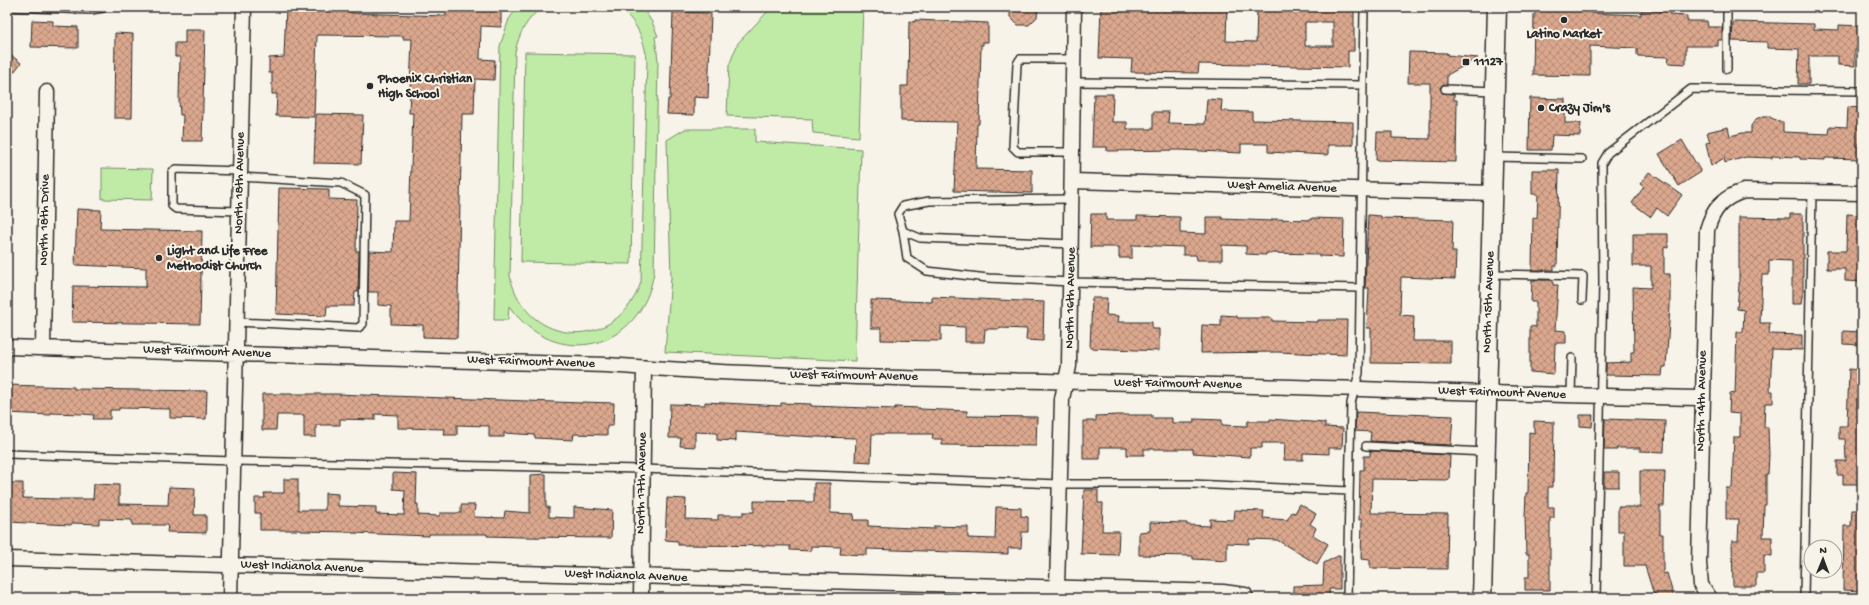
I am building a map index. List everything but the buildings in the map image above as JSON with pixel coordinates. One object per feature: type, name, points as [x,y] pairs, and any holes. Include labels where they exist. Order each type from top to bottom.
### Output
[{"type":"street","name":"North 18th Avenue","points":[[230,598],[244,7]]},
{"type":"street","name":"North 16th Avenue","points":[[1057,588],[1062,399],[1069,366],[1072,244],[1074,7]]},
{"type":"street","name":"North 15th Avenue","points":[[1482,598],[1497,7]]},
{"type":"street","name":"North 18th Drive","points":[[43,348],[47,92]]},
{"type":"street","name":"West Amelia Avenue","points":[[1072,181],[1492,193]]},
{"type":"street","name":"North 14th Avenue","points":[[1710,598],[1701,585],[1699,563],[1707,230],[1710,220],[1720,204],[1728,197],[1744,191],[1812,192]]},
{"type":"street","points":[[1812,192],[1862,193]]},
{"type":"street","name":"West Fairmount Avenue","points":[[7,347],[606,365],[699,372],[1702,398]]},
{"type":"street","name":"North 17th Avenue","points":[[641,598],[644,368]]},
{"type":"street","name":"West Indianola Avenue","points":[[7,559],[1223,592],[1246,596]]},
{"type":"lane","points":[[7,7],[90,10],[103,8]]},
{"type":"lane","points":[[1347,598],[1351,403],[1359,373],[1364,7]]},
{"type":"lane","points":[[1727,7],[1727,68]]},
{"type":"lane","points":[[1072,152],[1018,152],[1013,147],[1017,64],[1020,59],[1073,59]]},
{"type":"lane","points":[[1073,82],[1362,85]]},
{"type":"lane","points":[[1445,89],[1495,91]]},
{"type":"lane","points":[[1596,598],[1599,396],[1603,277],[1602,163],[1608,153],[1691,89],[1862,91]]},
{"type":"lane","points":[[1493,157],[1582,159]]},
{"type":"lane","points":[[237,322],[358,328],[363,324],[365,195],[341,183],[240,174],[176,170],[172,172],[172,206],[176,208],[239,211]]},
{"type":"lane","points":[[1804,598],[1812,192]]},
{"type":"lane","points":[[1072,199],[929,201],[903,206],[898,214],[903,231],[907,258],[927,271],[988,278],[1070,282],[1359,288]]},
{"type":"lane","points":[[903,231],[920,238],[1072,244]]},
{"type":"lane","points":[[1490,274],[1582,276],[1582,300]]},
{"type":"lane","points":[[1571,395],[1572,358]]},
{"type":"lane","points":[[1366,446],[1486,452]]},
{"type":"lane","points":[[7,454],[642,469],[1060,484],[1191,484],[1349,491]]},
{"type":"green space","points":[[518,7],[542,7],[532,16],[524,27],[515,52],[510,276],[519,300],[534,318],[552,328],[573,333],[594,330],[613,321],[629,305],[641,282],[647,60],[644,44],[638,30],[630,18],[618,7],[642,7],[652,22],[658,36],[655,37],[658,60],[654,272],[646,299],[633,320],[615,335],[594,343],[572,345],[549,339],[528,326],[509,306],[508,320],[494,320],[500,46],[509,19]]},
{"type":"green space","points":[[772,7],[863,7],[859,137],[813,133],[812,119],[727,116],[729,65],[738,43]]},
{"type":"green space","points":[[525,52],[635,54],[631,264],[521,262]]},
{"type":"green space","points":[[685,129],[755,129],[755,142],[861,149],[855,361],[665,352],[671,278],[667,140]]},
{"type":"green space","points":[[102,168],[153,169],[152,200],[102,199]]},
{"type":"place","name":"Latino Market","points":[[1564,20]]},
{"type":"place","name":"11127","points":[[1466,62]]},
{"type":"place","name":"Phoenix Christian High School","points":[[370,86]]},
{"type":"place","name":"Crazy Jim's","points":[[1541,108]]},
{"type":"place","name":"Light and Life Free Methodist Church","points":[[159,258]]}]
